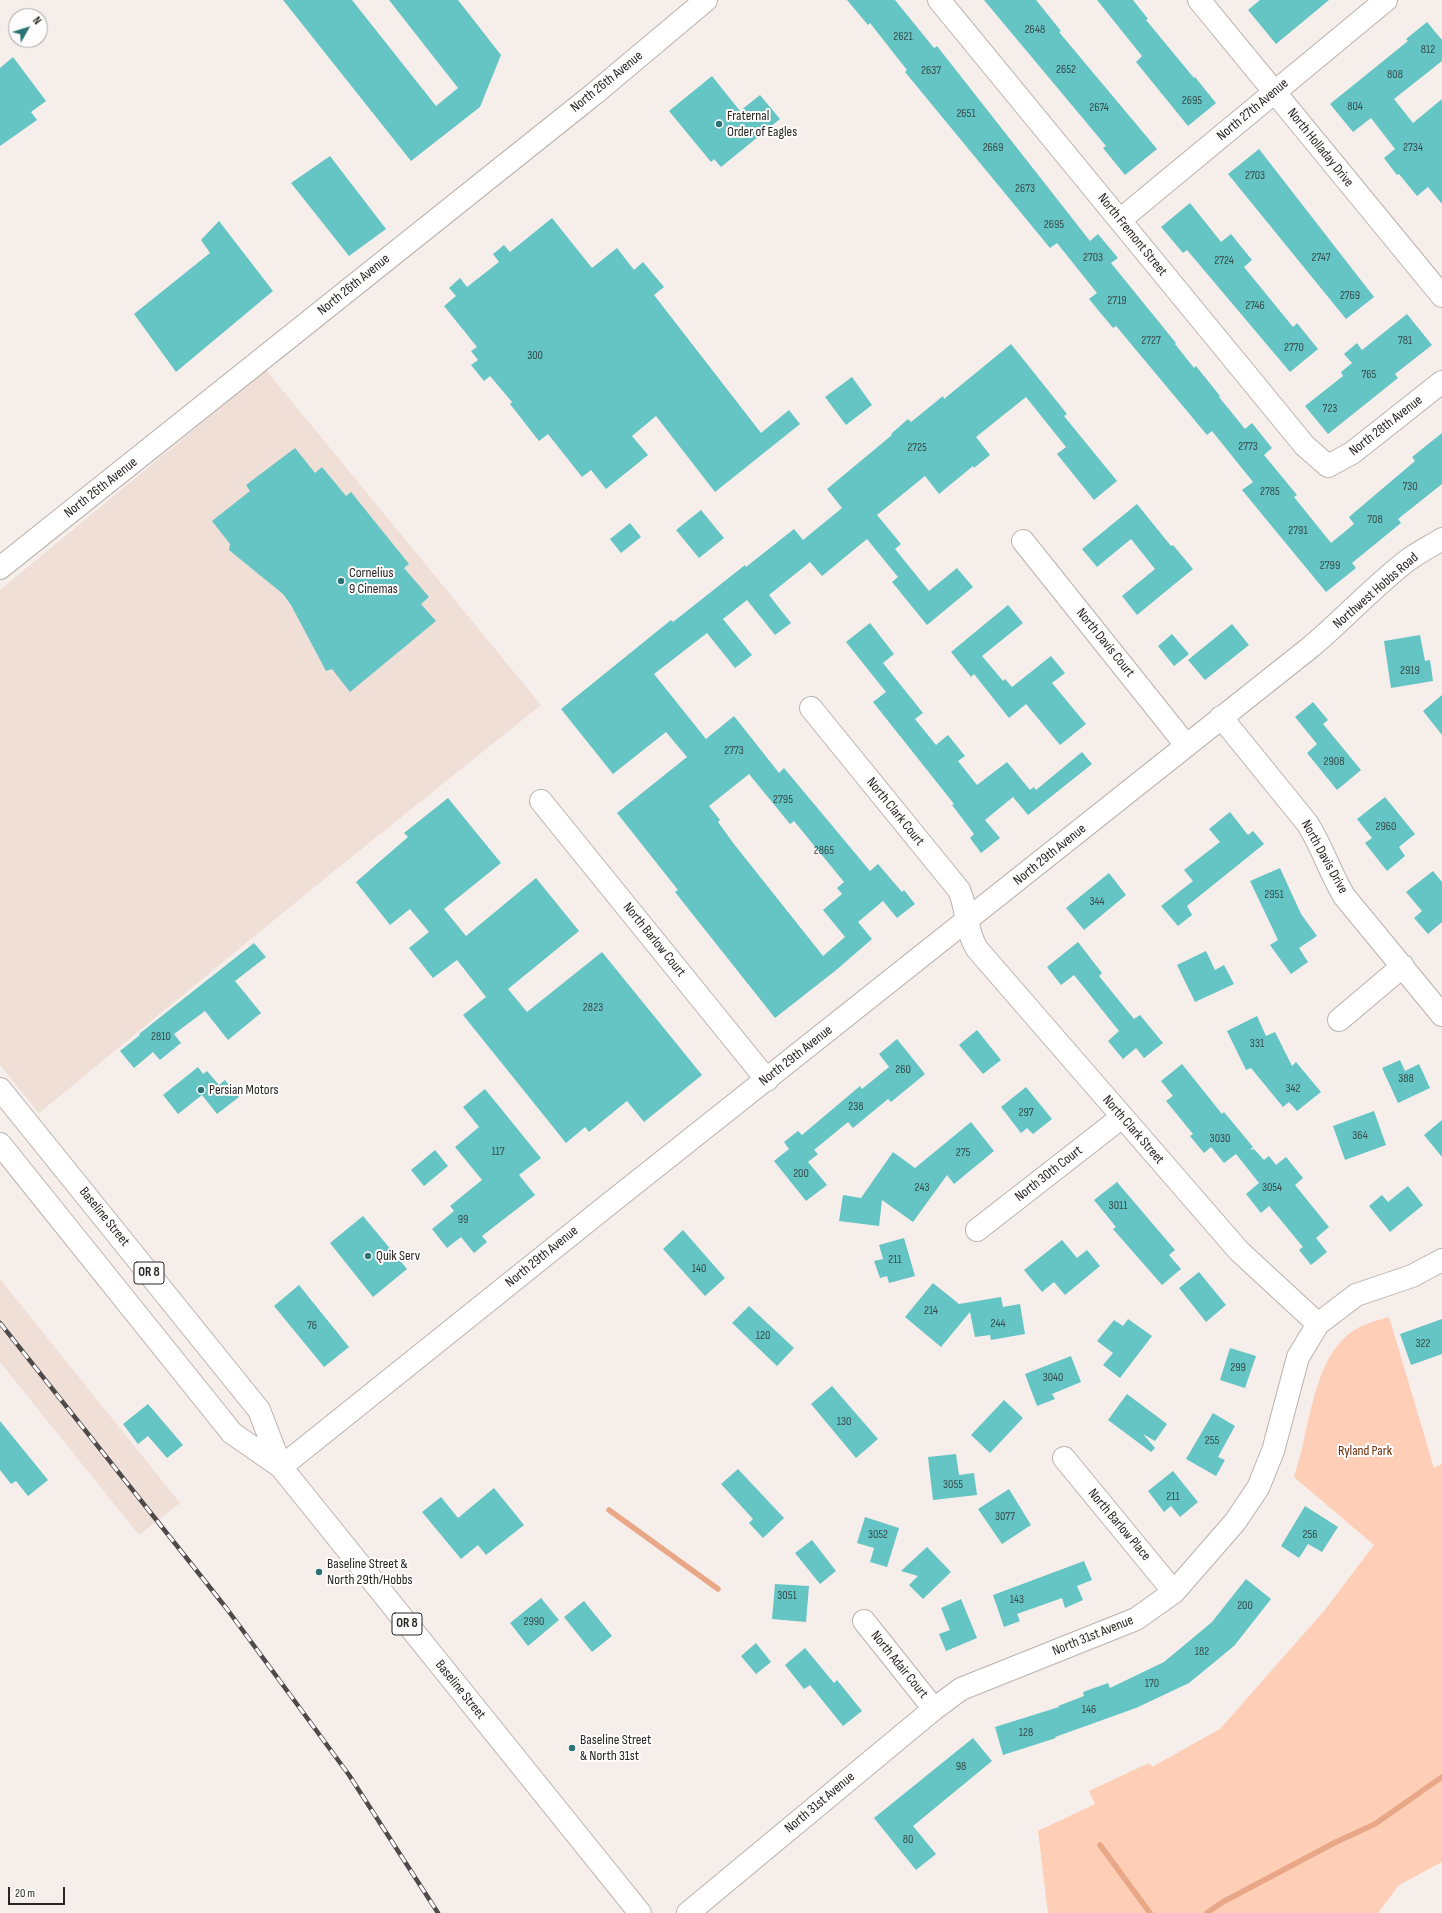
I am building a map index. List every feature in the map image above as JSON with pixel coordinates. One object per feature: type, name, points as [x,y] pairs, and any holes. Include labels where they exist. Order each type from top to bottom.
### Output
[{"type":"main road","name":"North 26th Avenue","points":[[0,568],[604,85],[706,0]]},
{"type":"main road","name":"North Fremont Street","points":[[939,0],[1305,446],[1328,466]]},
{"type":"main road","name":"North Holladay Drive","points":[[1199,0],[1442,296]]},
{"type":"main road","name":"North 27th Avenue","points":[[1120,220],[1386,0]]},
{"type":"main road","name":"North 28th Avenue","points":[[1328,466],[1352,453],[1442,382]]},
{"type":"main road","name":"Northwest Hobbs Road","points":[[1312,646],[1352,611],[1386,578],[1409,559],[1442,539]]},
{"type":"main road","name":"North Davis Court","points":[[1023,541],[1186,745]]},
{"type":"main road","name":"North 29th Avenue","points":[[281,1467],[1312,646]]},
{"type":"main road","name":"North Clark Court","points":[[811,708],[958,890],[964,903],[966,922]]},
{"type":"main road","name":"North Davis Drive","points":[[1221,717],[1307,823],[1315,835],[1344,896],[1442,1015]]},
{"type":"main road","name":"North Barlow Court","points":[[541,801],[767,1080]]},
{"type":"main road","name":"North Clark Street","points":[[966,922],[970,937],[977,949],[1239,1251],[1318,1324]]},
{"type":"main road","points":[[1340,1020],[1403,966]]},
{"type":"main road","name":"Baseline Street","points":[[0,1089],[260,1410],[281,1467]]},
{"type":"main road","name":"North 30th Court","points":[[977,1230],[1122,1117]]},
{"type":"main road","name":"Baseline Street","points":[[0,1144],[232,1433],[281,1467],[640,1913]]},
{"type":"main road","name":"North 31st Avenue","points":[[688,1913],[934,1709],[961,1689],[1136,1619],[1174,1592],[1235,1522],[1258,1488],[1273,1451],[1298,1357],[1318,1324],[1356,1295],[1412,1276],[1442,1260]]},
{"type":"main road","name":"North Barlow Place","points":[[1064,1458],[1174,1592]]},
{"type":"main road","name":"North Adair Court","points":[[864,1621],[934,1709]]},
{"type":"shaded area","points":[[266,370],[541,705],[323,880],[39,1113],[0,1065],[0,590]]},
{"type":"shaded area","points":[[0,1279],[180,1503],[139,1535],[0,1362]]},
{"type":"green space","name":"Ryland Park","points":[[1389,1317],[1434,1468],[1442,1464],[1442,1862],[1399,1885],[1378,1913],[1048,1913],[1038,1831],[1095,1804],[1089,1791],[1149,1763],[1152,1767],[1220,1729],[1324,1611],[1374,1545],[1294,1477],[1313,1400],[1319,1380],[1327,1362],[1337,1346],[1350,1333],[1364,1325]]},
{"type":"building","points":[[283,0],[352,0],[436,106],[458,88],[389,0],[458,0],[501,55],[480,107],[411,161]]},
{"type":"building","points":[[847,0],[895,0],[934,48],[937,46],[1090,241],[1098,234],[1118,258],[1111,263],[1176,343],[1175,344],[1194,368],[1196,366],[1245,429],[1252,423],[1272,448],[1264,455],[1297,495],[1294,497],[1331,543],[1354,524],[1349,517],[1415,461],[1412,457],[1442,433],[1442,484],[1398,519],[1401,523],[1352,563],[1356,568],[1326,592],[1242,490],[1253,482],[1212,431],[1207,435],[1116,326],[1113,328],[1089,299],[1097,293],[1057,243],[1050,248],[905,72],[907,70],[870,23],[868,25]]},
{"type":"building","points":[[984,0],[1036,0],[1061,31],[1059,32],[1157,149],[1125,175],[1103,148],[1106,146]]},
{"type":"building","points":[[1097,0],[1133,0],[1148,19],[1146,20],[1216,103],[1188,126],[1136,62],[1142,56]]},
{"type":"building","points":[[1260,0],[1329,0],[1276,44],[1248,10]]},
{"type":"building","points":[[1427,22],[1442,40],[1442,61],[1394,99],[1413,123],[1442,99],[1442,204],[1428,187],[1417,196],[1399,174],[1397,175],[1384,158],[1395,149],[1371,118],[1353,132],[1330,104],[1408,41],[1406,39]]},
{"type":"building","points":[[13,57],[46,101],[31,112],[37,120],[0,146],[0,68]]},
{"type":"building","name":"Fraternal Order of Eagles","points":[[712,76],[740,111],[760,95],[780,119],[721,167],[714,159],[711,162],[669,111]]},
{"type":"building","points":[[1259,149],[1374,297],[1346,319],[1228,174]]},
{"type":"building","points":[[330,156],[386,229],[349,256],[291,183]]},
{"type":"building","points":[[1190,203],[1221,242],[1231,234],[1252,260],[1244,267],[1293,327],[1297,323],[1318,349],[1290,372],[1187,250],[1183,253],[1161,227]]},
{"type":"building","points":[[552,218],[592,268],[617,248],[634,270],[643,262],[664,287],[654,295],[761,433],[789,410],[800,424],[715,492],[656,416],[632,436],[648,455],[606,489],[591,470],[582,477],[548,434],[539,441],[510,404],[512,402],[490,376],[484,381],[471,365],[478,360],[471,351],[477,347],[444,306],[456,296],[449,288],[460,278],[467,287],[499,262],[493,254],[504,245],[510,252]]},
{"type":"building","points":[[219,221],[273,291],[176,372],[134,314],[210,253],[201,240]]},
{"type":"building","points":[[1407,314],[1432,345],[1395,374],[1398,378],[1328,434],[1305,406],[1343,376],[1341,372],[1352,363],[1344,354],[1357,343],[1362,350]]},
{"type":"building","points":[[1011,344],[1067,414],[1064,416],[1117,481],[1094,500],[1057,454],[1066,447],[1026,397],[976,437],[990,455],[974,468],[973,466],[939,494],[925,476],[877,515],[901,544],[895,549],[929,591],[957,568],[973,587],[927,625],[892,582],[898,577],[867,539],[822,576],[810,562],[769,595],[791,623],[775,635],[747,600],[723,619],[752,655],[735,668],[707,633],[654,674],[706,739],[734,716],[779,773],[784,768],[870,871],[878,864],[902,892],[904,890],[915,904],[897,918],[883,901],[858,922],[872,939],[835,971],[775,1018],[675,892],[678,890],[617,813],[687,757],[666,732],[613,774],[561,709],[671,620],[673,622],[745,565],[746,567],[794,529],[803,540],[842,508],[827,489],[892,435],[891,434],[908,419],[911,422],[943,396],[944,399]],"holes":[[[749,774],[790,824],[794,821],[844,882],[837,888],[842,894],[823,910],[845,937],[823,956],[734,844],[718,822],[720,820],[709,806]]]},
{"type":"building","points":[[852,377],[872,405],[846,425],[825,397]]},
{"type":"building","name":"Cornelius 9 Cinemas","points":[[295,448],[315,473],[322,467],[346,496],[351,492],[409,564],[404,568],[429,597],[421,604],[436,621],[350,692],[332,669],[326,671],[291,605],[283,594],[229,550],[230,544],[212,521],[250,491],[246,485]]},
{"type":"building","points":[[1137,504],[1171,546],[1173,545],[1193,569],[1137,615],[1122,596],[1155,569],[1131,539],[1097,567],[1082,549]]},
{"type":"building","points":[[701,510],[724,538],[699,558],[676,530]]},
{"type":"building","points":[[630,523],[641,537],[621,553],[610,539]]},
{"type":"building","points":[[1008,605],[1023,623],[982,656],[1003,681],[1005,679],[1012,687],[1051,656],[1065,673],[1052,683],[1086,724],[1060,745],[1026,704],[1009,718],[974,674],[971,677],[951,652]]},
{"type":"building","points":[[870,623],[894,654],[883,663],[923,713],[915,719],[936,745],[948,735],[965,756],[958,761],[977,785],[1007,762],[1030,790],[1034,787],[1036,790],[1082,752],[1092,764],[1028,815],[1013,797],[985,820],[1000,838],[981,853],[970,838],[974,834],[952,805],[954,804],[873,702],[886,692],[846,642]]},
{"type":"building","points":[[1232,624],[1249,645],[1205,680],[1188,660]]},
{"type":"building","points":[[1172,634],[1189,654],[1174,666],[1158,646]]},
{"type":"building","points":[[1420,635],[1425,661],[1430,660],[1433,681],[1391,688],[1384,641]]},
{"type":"building","points":[[1442,695],[1442,735],[1423,711]]},
{"type":"building","points":[[1313,702],[1328,720],[1323,724],[1361,770],[1337,790],[1307,753],[1317,744],[1295,717]]},
{"type":"building","points":[[1385,797],[1415,834],[1399,847],[1405,856],[1387,871],[1365,843],[1372,838],[1357,819]]},
{"type":"building","points":[[448,798],[501,863],[444,909],[466,936],[536,878],[579,931],[508,989],[527,1012],[602,952],[702,1075],[644,1122],[627,1101],[589,1132],[585,1127],[566,1143],[463,1015],[486,997],[457,960],[433,978],[409,948],[429,932],[410,909],[390,925],[356,882],[408,837],[404,833]]},
{"type":"building","points":[[1230,812],[1248,835],[1253,831],[1264,844],[1187,906],[1192,915],[1178,926],[1161,906],[1193,881],[1184,870],[1220,842],[1209,829]]},
{"type":"building","points":[[1280,868],[1301,914],[1317,936],[1299,948],[1308,962],[1291,974],[1270,945],[1278,940],[1250,881]]},
{"type":"building","points":[[1433,871],[1442,882],[1442,922],[1428,934],[1414,918],[1422,911],[1406,892]]},
{"type":"building","points":[[1109,873],[1126,895],[1084,930],[1066,908]]},
{"type":"building","points":[[1078,942],[1102,973],[1099,976],[1134,1019],[1140,1015],[1163,1043],[1144,1058],[1136,1048],[1123,1059],[1108,1041],[1119,1031],[1074,975],[1061,985],[1047,967]]},
{"type":"building","points":[[254,943],[266,957],[235,981],[261,1013],[228,1040],[205,1011],[174,1034],[181,1043],[160,1060],[153,1052],[134,1068],[120,1051],[140,1035],[139,1034]]},
{"type":"building","points":[[1206,951],[1215,970],[1224,965],[1234,984],[1195,1002],[1177,965]]},
{"type":"building","points":[[1257,1016],[1266,1036],[1275,1032],[1292,1066],[1296,1062],[1321,1092],[1297,1111],[1289,1102],[1283,1107],[1251,1068],[1246,1070],[1227,1031]]},
{"type":"building","points":[[977,1030],[1001,1060],[983,1074],[959,1045]]},
{"type":"building","points":[[897,1039],[925,1074],[891,1102],[888,1099],[853,1128],[848,1122],[814,1150],[818,1154],[808,1162],[827,1185],[806,1201],[774,1161],[789,1149],[784,1142],[798,1131],[802,1135],[860,1086],[862,1089],[889,1067],[879,1054]]},
{"type":"building","points":[[1400,1060],[1405,1071],[1419,1064],[1430,1088],[1398,1103],[1382,1068]]},
{"type":"building","points":[[1182,1064],[1222,1114],[1224,1112],[1253,1147],[1250,1150],[1254,1149],[1264,1160],[1269,1156],[1276,1165],[1286,1157],[1303,1178],[1295,1185],[1329,1227],[1316,1238],[1327,1252],[1311,1265],[1299,1250],[1303,1247],[1269,1206],[1261,1213],[1246,1194],[1259,1183],[1236,1154],[1224,1163],[1211,1147],[1204,1153],[1190,1136],[1193,1134],[1166,1101],[1173,1096],[1161,1081]]},
{"type":"building","name":"Persian Motors","points":[[198,1067],[203,1074],[207,1071],[219,1085],[225,1080],[239,1097],[217,1114],[202,1095],[178,1114],[163,1095]]},
{"type":"building","points":[[1026,1087],[1052,1119],[1033,1134],[1027,1128],[1021,1133],[1001,1107]]},
{"type":"building","points":[[485,1089],[541,1158],[519,1175],[535,1195],[482,1236],[487,1242],[474,1253],[461,1237],[447,1248],[432,1229],[454,1211],[450,1206],[482,1180],[455,1147],[479,1127],[463,1107]]},
{"type":"building","points":[[1374,1111],[1386,1145],[1345,1160],[1333,1126]]},
{"type":"building","points":[[1442,1120],[1442,1157],[1424,1135]]},
{"type":"building","points":[[971,1122],[994,1151],[954,1184],[947,1175],[913,1222],[882,1200],[879,1226],[839,1221],[843,1195],[861,1198],[893,1152],[915,1168]]},
{"type":"building","points":[[435,1150],[448,1166],[424,1186],[411,1170]]},
{"type":"building","points":[[1117,1182],[1175,1250],[1169,1255],[1181,1269],[1162,1285],[1113,1229],[1116,1227],[1094,1200]]},
{"type":"building","points":[[1408,1186],[1423,1205],[1390,1232],[1369,1206],[1382,1195],[1388,1202]]},
{"type":"building","name":"Quik Serv","points":[[363,1216],[407,1269],[373,1297],[330,1243]]},
{"type":"building","points":[[683,1230],[725,1278],[705,1296],[663,1249]]},
{"type":"building","points":[[904,1238],[915,1276],[889,1283],[887,1276],[880,1278],[874,1261],[883,1259],[879,1245]]},
{"type":"building","points":[[1062,1240],[1077,1258],[1087,1250],[1100,1266],[1065,1295],[1054,1282],[1042,1292],[1024,1270]]},
{"type":"building","points":[[1199,1272],[1226,1305],[1206,1322],[1179,1288]]},
{"type":"building","points":[[933,1283],[959,1304],[1001,1297],[1003,1307],[1020,1304],[1025,1334],[991,1340],[990,1335],[975,1337],[970,1312],[941,1347],[905,1317]]},
{"type":"building","points":[[299,1285],[349,1347],[324,1367],[274,1306]]},
{"type":"building","points":[[749,1306],[794,1348],[777,1366],[732,1323]]},
{"type":"building","points":[[1128,1319],[1152,1336],[1120,1378],[1103,1365],[1113,1353],[1097,1341],[1114,1320],[1123,1326]]},
{"type":"building","points":[[1442,1319],[1442,1354],[1411,1365],[1400,1334]]},
{"type":"building","points":[[1230,1348],[1256,1356],[1245,1388],[1220,1380]]},
{"type":"building","points":[[1071,1356],[1081,1382],[1052,1394],[1055,1399],[1037,1406],[1025,1374]]},
{"type":"building","points":[[832,1386],[878,1439],[856,1458],[811,1404]]},
{"type":"building","points":[[1127,1394],[1167,1424],[1155,1441],[1143,1434],[1155,1448],[1151,1452],[1108,1420]]},
{"type":"building","points":[[1004,1400],[1023,1418],[990,1453],[971,1435]]},
{"type":"building","points":[[148,1404],[183,1445],[167,1458],[148,1436],[138,1444],[123,1424]]},
{"type":"building","points":[[1213,1413],[1235,1426],[1218,1457],[1225,1460],[1216,1476],[1186,1459]]},
{"type":"building","points":[[0,1421],[48,1480],[28,1496],[16,1481],[11,1484],[0,1470]]},
{"type":"building","points":[[956,1454],[959,1475],[974,1473],[977,1495],[933,1500],[928,1457]]},
{"type":"building","points":[[738,1469],[784,1518],[763,1538],[749,1523],[753,1519],[721,1484]]},
{"type":"building","points":[[1173,1471],[1198,1502],[1180,1517],[1171,1506],[1164,1512],[1148,1491]]},
{"type":"building","points":[[494,1488],[524,1525],[486,1555],[478,1545],[461,1559],[422,1512],[441,1497],[458,1518]]},
{"type":"building","points":[[1009,1489],[1031,1525],[1002,1544],[978,1509]]},
{"type":"building","points":[[1305,1506],[1338,1527],[1322,1552],[1308,1544],[1299,1558],[1281,1546]]},
{"type":"building","points":[[865,1517],[899,1528],[887,1567],[870,1562],[874,1548],[857,1543]]},
{"type":"building","points":[[812,1540],[836,1571],[820,1584],[795,1553]]},
{"type":"building","points":[[927,1547],[951,1572],[923,1599],[909,1585],[918,1576],[901,1571]]},
{"type":"building","points":[[1084,1561],[1092,1580],[1077,1586],[1083,1600],[1065,1608],[1062,1598],[1017,1614],[1020,1621],[1004,1627],[993,1595]]},
{"type":"building","points":[[1246,1579],[1271,1599],[1234,1646],[1189,1683],[1136,1708],[1055,1737],[1056,1738],[1003,1755],[995,1727],[1059,1707],[1058,1706],[1084,1696],[1083,1692],[1108,1683],[1110,1688],[1164,1662],[1212,1622]]},
{"type":"building","points":[[775,1584],[809,1586],[806,1622],[772,1619]]},
{"type":"building","points":[[541,1598],[559,1620],[528,1646],[510,1623]]},
{"type":"building","points":[[961,1599],[977,1638],[946,1651],[939,1634],[950,1630],[941,1608]]},
{"type":"building","points":[[584,1601],[612,1636],[592,1652],[564,1617]]},
{"type":"building","points":[[756,1643],[771,1662],[756,1674],[741,1656]]},
{"type":"building","points":[[805,1648],[834,1683],[837,1680],[862,1711],[843,1726],[810,1685],[804,1689],[785,1665]]},
{"type":"building","points":[[973,1738],[992,1761],[913,1826],[936,1854],[916,1870],[874,1818]]},
{"type":"waterway","points":[[609,1510],[718,1589]]},
{"type":"waterway","points":[[1207,1913],[1221,1903],[1336,1842],[1375,1824],[1442,1777]]},
{"type":"waterway","points":[[1100,1845],[1150,1913]]},
{"type":"railway","points":[[0,1323],[227,1609],[349,1775],[438,1913]]},
{"type":"place","name":"Fraternal Order of Eagles","points":[[719,124]]},
{"type":"place","name":"Cornelius 9 Cinemas","points":[[341,581]]},
{"type":"place","name":"Persian Motors","points":[[201,1090]]},
{"type":"place","name":"Quik Serv","points":[[368,1256]]},
{"type":"place","name":"Baseline Street & North 29th/Hobbs","points":[[319,1572]]},
{"type":"place","name":"Baseline Street & North 31st","points":[[572,1748]]}]
